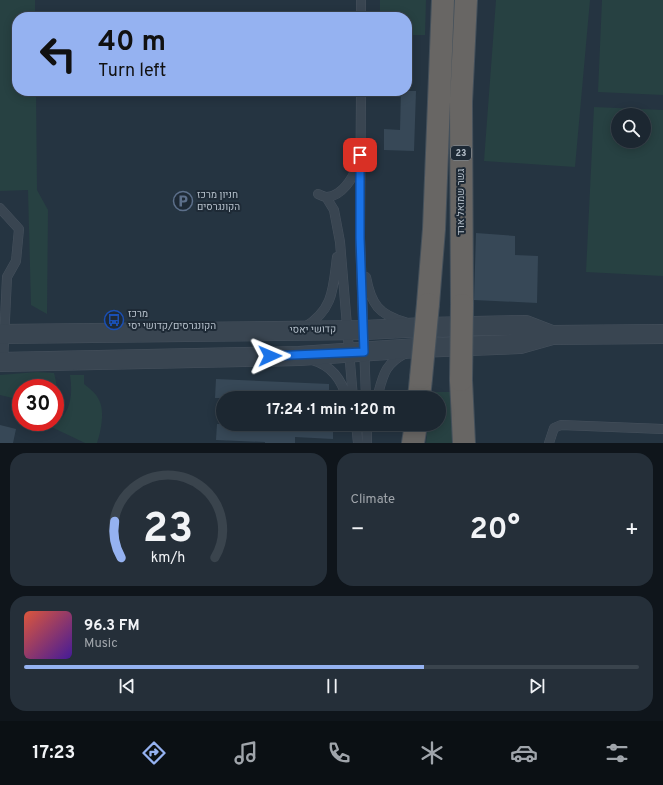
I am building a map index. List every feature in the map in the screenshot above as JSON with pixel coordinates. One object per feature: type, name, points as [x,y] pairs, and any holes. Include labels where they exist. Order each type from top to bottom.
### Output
[{"type":"highway","name":"23","points":[[420,388],[434,222],[443,0]]},
{"type":"highway","name":"גשר שמואל ארד","points":[[464,443],[461,380],[461,102],[466,0]]},
{"type":"highway","points":[[414,443],[415,431]]},
{"type":"street","name":"קדושי יאסי","points":[[3,334],[355,330],[526,325],[552,335]]},
{"type":"street","name":"קדושי יאסי","points":[[2,362],[299,356],[417,348],[520,344],[552,335],[663,334]]},
{"type":"lane","points":[[361,12],[362,0]]},
{"type":"lane","points":[[354,391],[357,353],[355,330],[360,238],[361,96]]},
{"type":"lane","points":[[360,155],[353,177],[336,194],[322,196],[334,210],[365,391]]},
{"type":"lane","points":[[0,208],[18,230],[16,261],[4,277],[2,362]]},
{"type":"lane","points":[[360,238],[367,284],[375,306],[392,318],[426,327]]},
{"type":"lane","points":[[299,330],[316,320],[323,313],[329,302],[334,286],[340,242]]},
{"type":"lane","points":[[379,391],[383,374],[389,364],[401,355],[417,348]]},
{"type":"lane","points":[[299,356],[320,362],[331,369],[344,391]]},
{"type":"lane","points":[[549,443],[554,428],[561,425],[663,430]]},
{"type":"green space","points":[[0,0],[35,0],[35,12],[12,12],[12,96],[36,96],[37,190],[48,210],[47,314],[31,305],[28,190],[0,191]]},
{"type":"green space","points":[[380,0],[426,0],[425,35],[412,35],[412,12],[380,12]]},
{"type":"green space","points":[[496,0],[590,0],[575,167],[484,161]]},
{"type":"green space","points":[[602,0],[663,0],[663,95],[598,92]]},
{"type":"green space","points":[[594,107],[617,108],[611,108],[611,148],[651,148],[651,109],[663,110],[663,276],[586,272]]},
{"type":"green space","points":[[37,372],[54,373],[56,379],[12,379],[12,398],[0,395],[0,375]]},
{"type":"green space","points":[[70,375],[84,375],[84,384],[96,395],[99,400],[102,410],[102,421],[97,443],[85,443],[60,431],[64,431],[64,415],[70,403]]},
{"type":"green space","points":[[446,392],[454,392],[456,443],[426,443],[427,431],[446,431]]},
{"type":"building","points":[[412,91],[416,91],[414,151],[384,150],[384,129],[400,130],[401,96],[412,96]]},
{"type":"building","points":[[476,233],[515,236],[515,255],[538,256],[537,303],[474,300]]},
{"type":"building","points":[[216,379],[329,384],[329,391],[216,391],[215,398]]},
{"type":"building","points":[[0,425],[12,428],[12,431],[16,431],[13,443],[0,443]]},
{"type":"building","points":[[217,431],[333,431],[333,439],[295,437],[295,443],[216,440]]},
{"type":"place","name":"חניון מרכז הקונגרסים","points":[[183,201]]},
{"type":"place","name":"מרכז הקונגרסים/קדושי יסי","points":[[114,320]]},
{"type":"route","points":[[270,356],[299,356],[364,352],[360,238],[360,155]]}]
